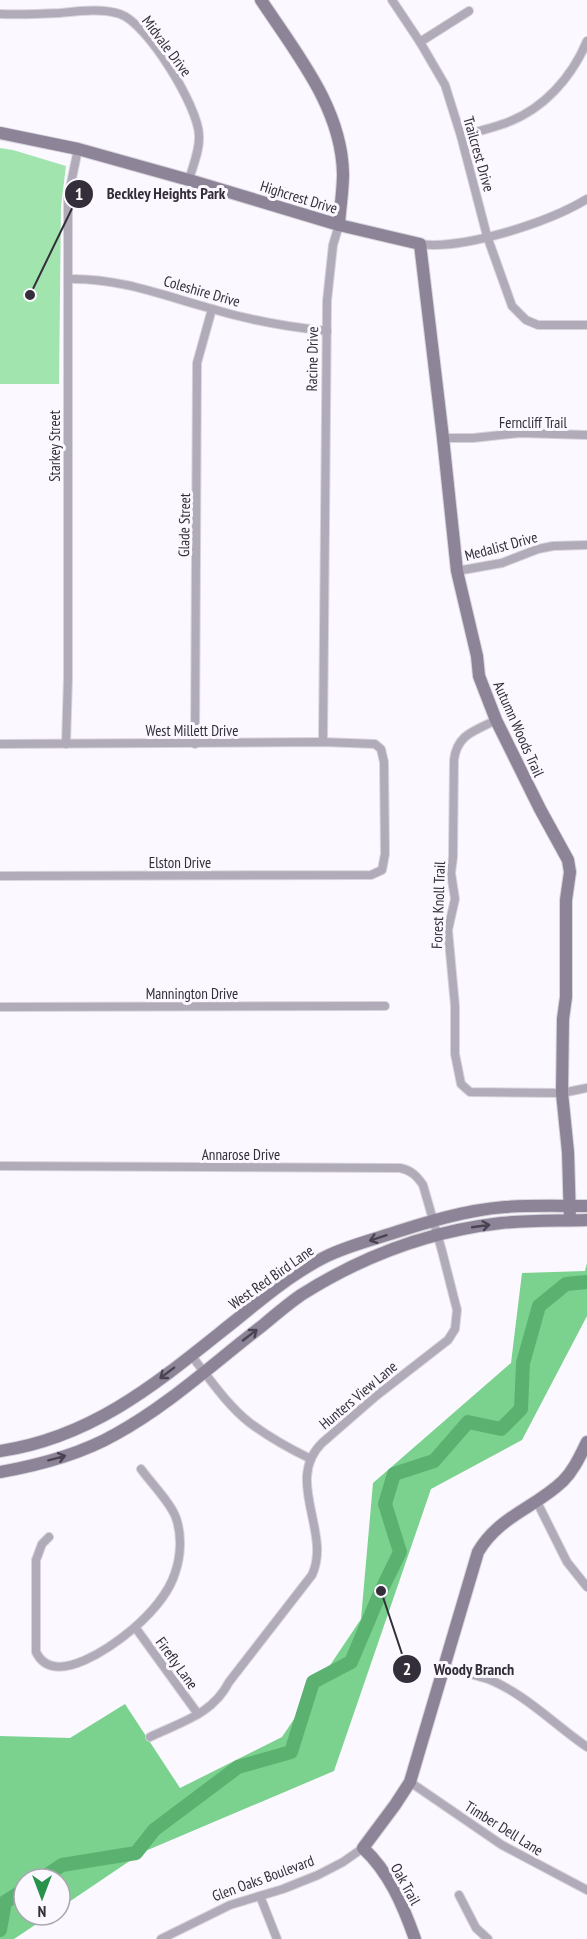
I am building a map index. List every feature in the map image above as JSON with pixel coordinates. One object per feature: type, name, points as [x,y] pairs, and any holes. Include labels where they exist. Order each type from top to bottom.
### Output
[{"type":"street","name":"Racine Drive","points":[[261,0],[323,96],[337,134],[343,173],[339,225],[333,245],[327,302],[323,742]]},
{"type":"street","name":"Trailcrest Drive","points":[[392,0],[445,85],[488,236],[512,306],[526,320],[538,325],[587,325]]},
{"type":"street","points":[[420,42],[469,11]]},
{"type":"street","name":"Midvale Drive","points":[[0,14],[104,12],[121,14],[134,22],[160,54],[183,90],[197,122],[199,143],[189,180]]},
{"type":"street","points":[[461,136],[508,123],[538,106],[567,77],[577,63],[587,41]]},
{"type":"street","name":"Highcrest Drive","points":[[0,133],[78,149],[339,225],[420,244],[451,244],[488,236],[545,220],[587,199]]},
{"type":"street","name":"Starkey Street","points":[[66,744],[68,198],[78,149]]},
{"type":"street","name":"Autumn Woods Trail","points":[[420,244],[444,438],[457,571],[477,656],[479,676],[496,720],[568,860],[570,872],[566,900],[566,997],[563,1019],[562,1093],[568,1152],[570,1220]]},
{"type":"street","name":"Coleshire Drive","points":[[69,279],[96,278],[289,328],[327,331]]},
{"type":"street","name":"Glade Street","points":[[195,744],[197,363],[212,309]]},
{"type":"street","name":"Ferncliff Trail","points":[[444,438],[473,438],[520,433],[587,435]]},
{"type":"street","name":"Medalist Drive","points":[[457,571],[502,563],[538,549],[587,545]]},
{"type":"street","name":"Forest Knoll Trail","points":[[496,720],[463,736],[455,748],[452,873],[455,899],[448,930],[455,1006],[455,1054],[462,1084],[470,1092],[562,1093]]},
{"type":"street","name":"West Millett Drive","points":[[0,744],[323,742],[375,744],[381,749],[384,762],[384,864],[382,870],[377,873],[361,875]]},
{"type":"street","name":"Elston Drive","points":[[0,876],[361,875]]},
{"type":"street","name":"Mannington Drive","points":[[0,1007],[385,1006]]},
{"type":"street","points":[[562,1093],[587,1088]]},
{"type":"street","name":"Annarose Drive","points":[[0,1166],[400,1168],[406,1169],[423,1185],[437,1234]]},
{"type":"street","name":"West Red Bird Lane","points":[[0,1451],[45,1441],[104,1417],[146,1390],[272,1291],[325,1257],[434,1220],[504,1207],[587,1206]]},
{"type":"street","points":[[0,1472],[67,1456],[115,1435],[153,1411],[299,1296],[370,1259],[437,1234],[501,1223],[587,1220]]},
{"type":"street","name":"Hunters View Lane","points":[[311,1459],[322,1443],[376,1396],[445,1342],[453,1332],[457,1310],[437,1234]]},
{"type":"street","points":[[150,1737],[211,1707],[222,1697],[229,1682],[297,1596],[315,1567],[317,1555],[306,1483],[307,1468],[311,1459],[249,1422],[231,1405],[191,1355]]},
{"type":"street","points":[[104,1417],[115,1435]]},
{"type":"street","name":"Glen Oaks Boulevard","points":[[161,1939],[230,1905],[318,1875],[363,1848],[410,1782],[478,1552],[497,1527],[553,1490],[569,1474],[587,1443]]},
{"type":"street","points":[[49,1537],[42,1544],[36,1560],[35,1644],[39,1659],[46,1664],[70,1666],[80,1663],[111,1645],[135,1627],[158,1603],[176,1572],[180,1551],[176,1517],[141,1469]]},
{"type":"street","points":[[536,1500],[563,1555],[587,1587]]},
{"type":"street","name":"Firefly Lane","points":[[135,1627],[198,1714]]},
{"type":"street","points":[[443,1667],[488,1679],[506,1689],[587,1747]]},
{"type":"street","name":"Timber Dell Lane","points":[[410,1782],[502,1845],[587,1890]]},
{"type":"street","name":"Oak Trail","points":[[363,1848],[389,1879],[408,1919],[414,1939]]},
{"type":"street","points":[[459,1895],[476,1928],[488,1939]]},
{"type":"street","points":[[261,1896],[277,1939]]},
{"type":"green space","points":[[0,148],[66,166],[61,206],[59,384],[0,384]]},
{"type":"green space","points":[[587,1263],[587,1316],[522,1440],[431,1489],[334,1771],[143,1852],[72,1900],[72,1867],[12,1867],[12,1927],[32,1927],[14,1939],[0,1939],[0,1736],[70,1738],[125,1704],[180,1788],[282,1737],[361,1619],[373,1483],[511,1363],[522,1273],[585,1271]]},
{"type":"waterway","points":[[59,1867],[136,1853],[154,1830],[238,1767],[291,1752],[313,1682],[351,1662],[400,1552],[385,1504],[394,1474],[434,1461],[468,1422],[501,1429],[521,1409],[523,1363],[539,1306],[566,1284],[587,1282]]},
{"type":"waterway","points":[[0,1930],[5,1902],[12,1898]]},
{"type":"place","name":"Beckley Heights Park","points":[[30,295]]},
{"type":"place","name":"Woody Branch","points":[[381,1591]]}]
